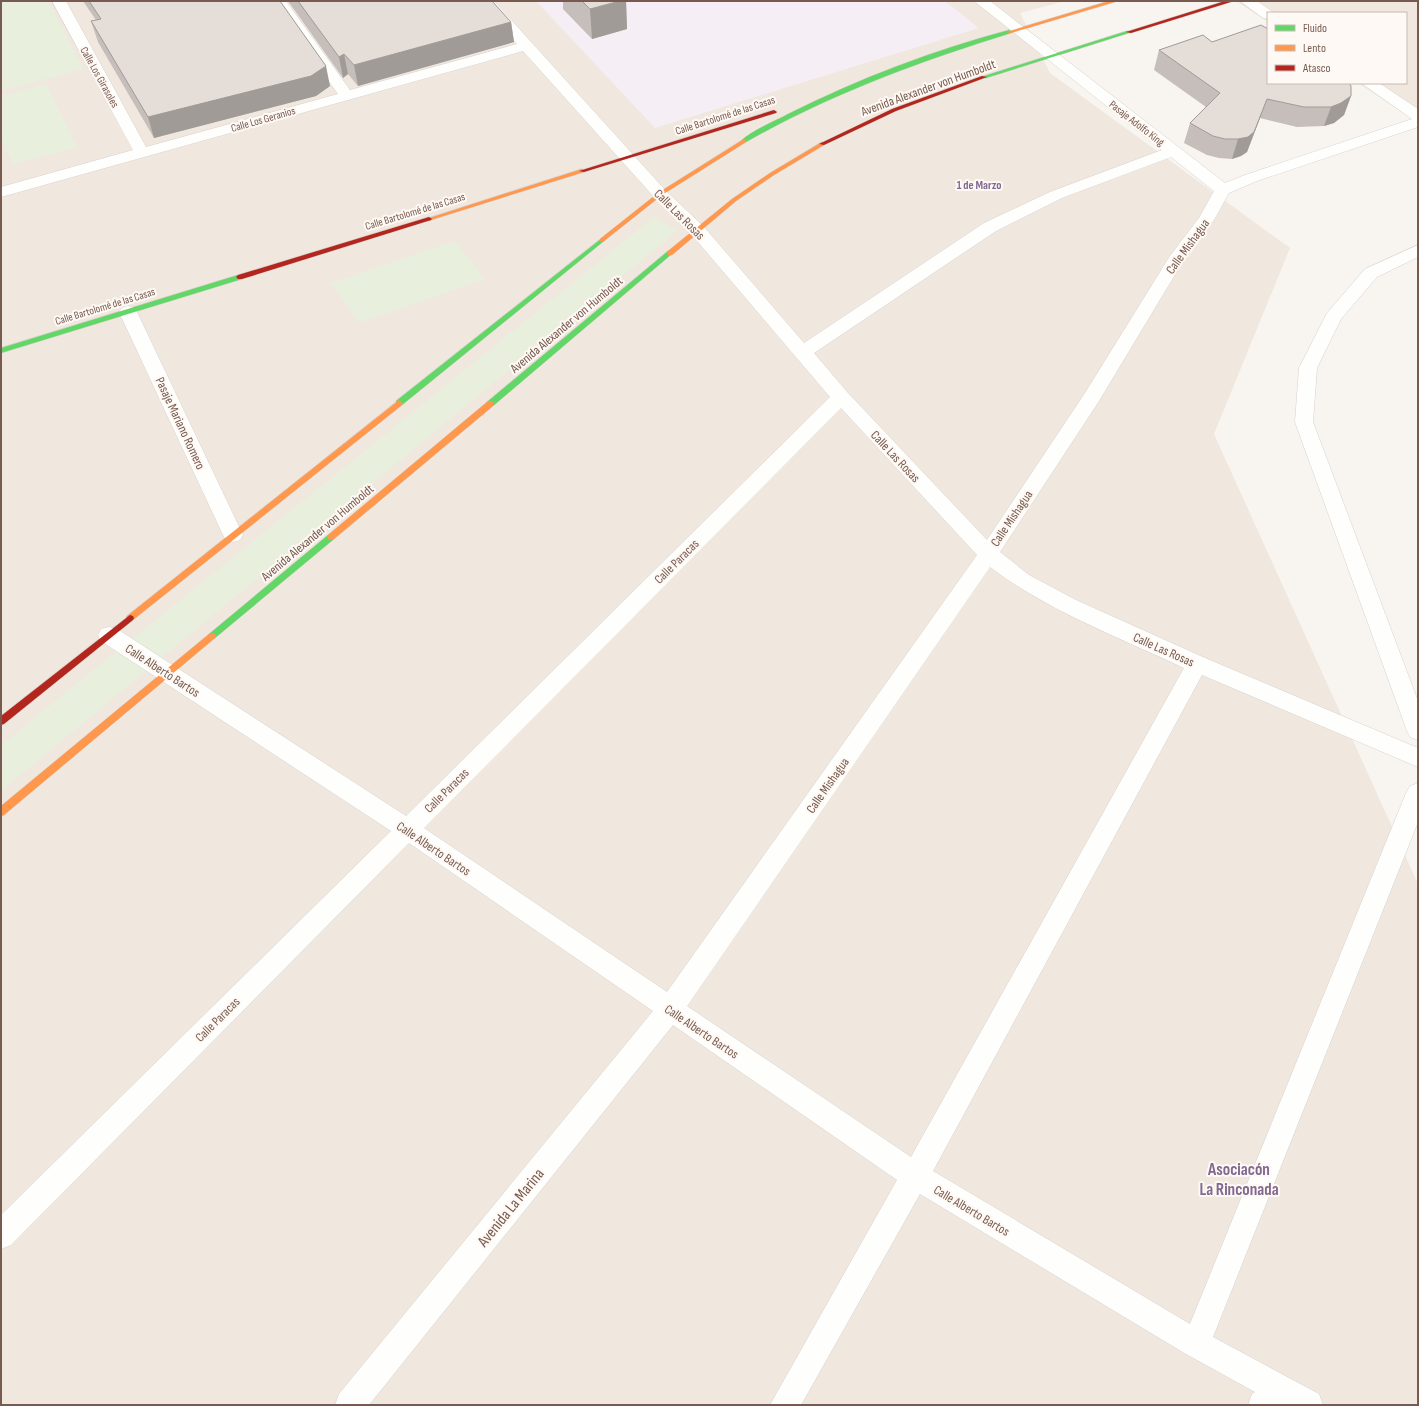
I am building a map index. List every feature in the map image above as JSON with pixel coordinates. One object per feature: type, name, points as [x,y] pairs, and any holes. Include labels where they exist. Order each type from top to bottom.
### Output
[{"type":"main road","name":"Avenida Alexander von Humboldt","points":[[1,722],[660,194],[769,126],[836,93],[932,57],[1115,1]]},
{"type":"main road","name":"Avenida Alexander von Humboldt","points":[[1,812],[734,200],[764,179],[862,124],[894,110],[1051,56],[1230,1]]},
{"type":"main road","name":"Calle Bartolomé de las Casas","points":[[1,351],[836,93]]},
{"type":"street","name":"Calle Los Girasoles","points":[[59,1],[142,153]]},
{"type":"street","points":[[279,1],[347,96]]},
{"type":"street","name":"Calle Las Rosas","points":[[486,1],[660,194],[698,231],[841,397],[988,554],[1022,580],[1069,606],[1197,664],[1418,758]]},
{"type":"street","name":"Pasaje Adolfo King","points":[[981,1],[1223,190]]},
{"type":"street","points":[[1247,1],[1267,14]]},
{"type":"street","name":"Calle Los Geranios","points":[[1,192],[526,46]]},
{"type":"street","points":[[1370,84],[1418,116]]},
{"type":"street","points":[[1223,190],[1258,175],[1418,122]]},
{"type":"street","points":[[803,352],[990,227],[1056,195],[1174,151]]},
{"type":"street","name":"Calle Mishagua","points":[[670,1009],[988,554],[1092,397],[1178,256],[1206,220],[1223,190]]},
{"type":"street","points":[[1418,250],[1371,273],[1333,317],[1308,368],[1304,422],[1418,731]]},
{"type":"street","name":"Pasaje Mariano Romero","points":[[128,312],[233,535]]},
{"type":"street","name":"Calle Paracas","points":[[1,1235],[841,397]]},
{"type":"street","name":"Calle Alberto Bartos","points":[[109,634],[407,829],[915,1176],[1196,1344],[1273,1398],[1308,1405]]},
{"type":"street","points":[[785,1405],[915,1176],[1197,664]]},
{"type":"street","points":[[1196,1344],[1418,793]]},
{"type":"street","name":"Avenida La Marina","points":[[350,1405],[670,1009]]},
{"type":"shaded area","points":[[1,1],[1065,1],[1020,13],[1050,73],[1290,248],[1214,434],[1418,884],[1418,1405],[1,1405]]},
{"type":"shaded area","points":[[536,1],[945,1],[979,28],[655,128]]},
{"type":"shaded area","points":[[1236,1],[1418,1],[1418,123],[1360,84],[1407,84],[1407,12],[1267,12],[1267,21]]},
{"type":"green space","points":[[1,1],[48,1],[83,69],[1,91]]},
{"type":"green space","points":[[46,84],[77,147],[13,164],[1,138],[1,96]]},
{"type":"green space","points":[[654,217],[677,231],[1,791],[1,745]]},
{"type":"green space","points":[[455,241],[485,279],[359,323],[331,283]]},
{"type":"building","points":[[89,1],[280,1],[326,66],[311,76],[148,117],[91,21],[101,19]]},
{"type":"building","points":[[298,1],[492,1],[511,22],[354,65],[344,54],[339,57]]},
{"type":"building","points":[[582,1],[620,1],[590,9]]},
{"type":"building","points":[[1261,25],[1267,28],[1267,84],[1350,84],[1351,96],[1341,103],[1331,107],[1304,107],[1267,99],[1254,132],[1248,137],[1225,139],[1213,136],[1190,123],[1220,93],[1159,50],[1203,35],[1212,42]]},
{"type":"traffic: fast","points":[[744,141],[807,107],[873,78],[940,54],[1009,32]]},
{"type":"traffic: fast","points":[[984,77],[1129,32]]},
{"type":"traffic: fast","points":[[399,403],[602,240]]},
{"type":"traffic: fast","points":[[490,404],[670,253]]},
{"type":"traffic: fast","points":[[1,351],[240,277]]},
{"type":"traffic: fast","points":[[212,636],[331,537]]},
{"type":"traffic: slow","points":[[1009,32],[1115,1]]},
{"type":"traffic: slow","points":[[602,240],[660,194],[744,141]]},
{"type":"traffic: slow","points":[[670,253],[734,200],[772,174],[822,144]]},
{"type":"traffic: slow","points":[[429,219],[582,171]]},
{"type":"traffic: slow","points":[[130,618],[399,403]]},
{"type":"traffic: slow","points":[[331,537],[490,404]]},
{"type":"traffic: slow","points":[[1,812],[212,636]]},
{"type":"traffic: jam","points":[[1129,32],[1231,1]]},
{"type":"traffic: jam","points":[[822,144],[894,110],[984,77]]},
{"type":"traffic: jam","points":[[582,171],[774,112]]},
{"type":"traffic: jam","points":[[240,277],[429,219]]},
{"type":"traffic: jam","points":[[1,721],[130,618]]},
{"type":"district","name":"1 de Marzo","points":[[979,185]]},
{"type":"district","name":"Asociacón La Rinconada","points":[[1239,1179]]}]
